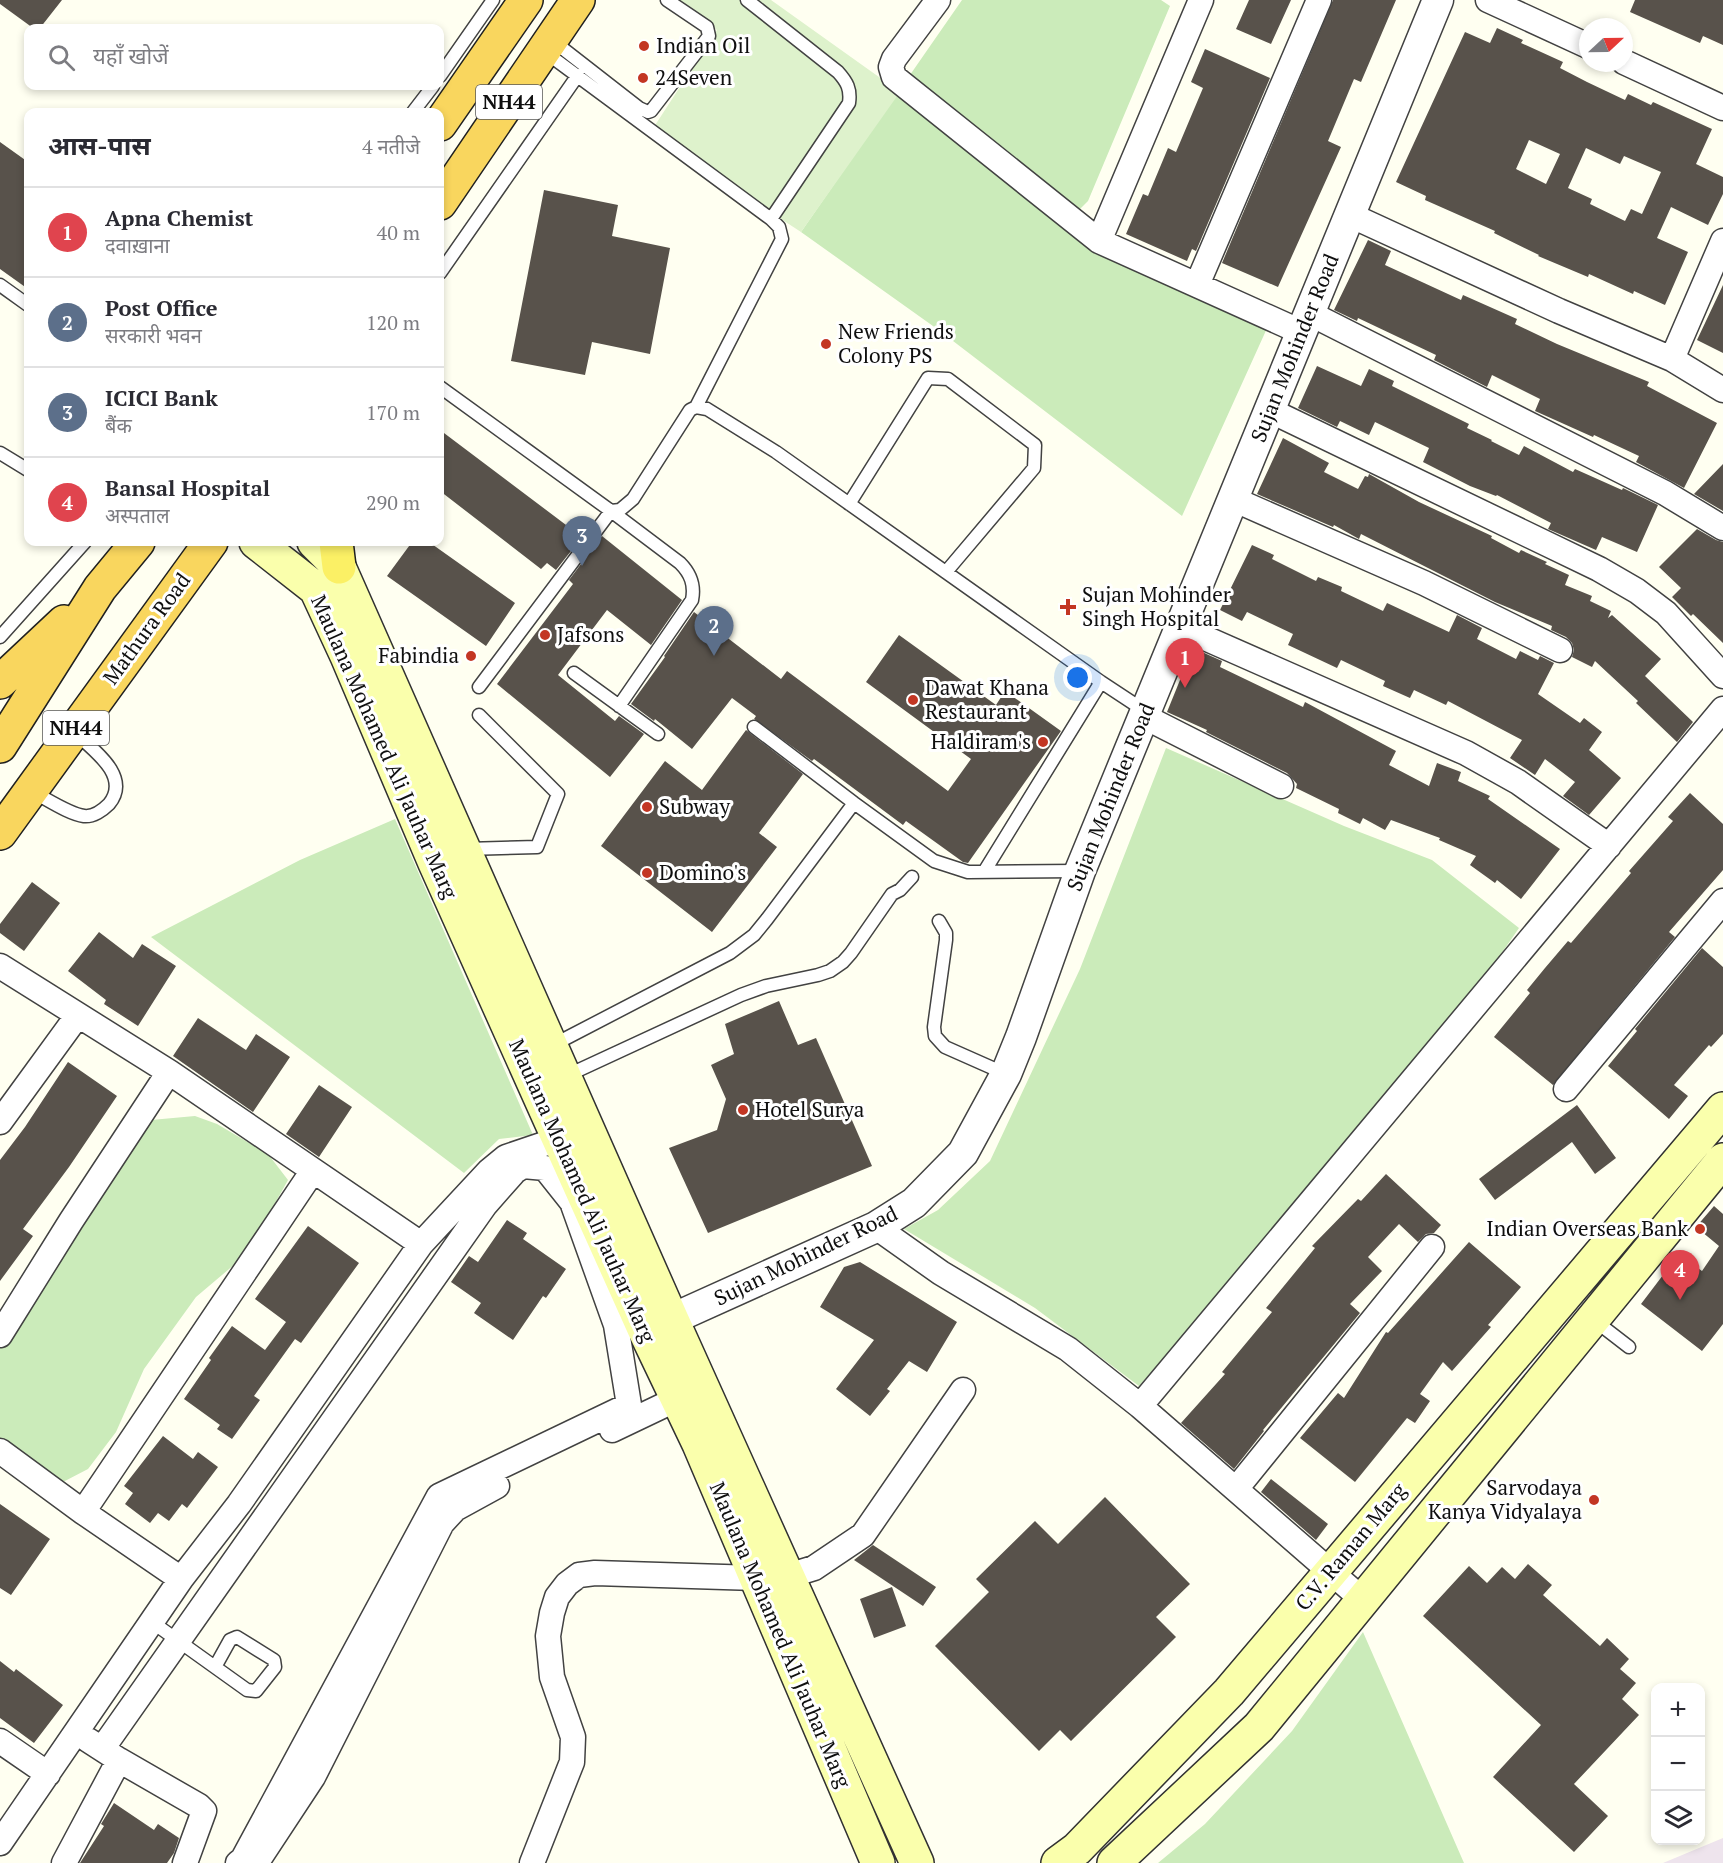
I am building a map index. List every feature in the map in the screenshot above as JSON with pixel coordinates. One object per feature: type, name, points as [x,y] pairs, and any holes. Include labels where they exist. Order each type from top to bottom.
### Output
[{"type":"highway","name":"NH44","points":[[444,118],[526,0]]},
{"type":"highway","name":"NH44","points":[[444,197],[578,0]]},
{"type":"highway","name":"NH44","points":[[0,746],[100,588],[135,546]]},
{"type":"highway","name":"Mathura Road","points":[[0,833],[208,546]]},
{"type":"highway","points":[[0,682],[100,588]]},
{"type":"main road","name":"Maulana Mohamed Ali Jauhar Marg","points":[[261,546],[316,589],[450,856],[551,1046],[565,1076],[659,1325],[772,1577],[878,1863]]},
{"type":"main road","name":"Maulana Mohamed Ali Jauhar Marg","points":[[322,546],[338,554],[450,856],[559,1139],[659,1325],[677,1399],[919,1860]]},
{"type":"main road","name":"C.V. Raman Marg","points":[[1058,1863],[1077,1849],[1229,1692],[1723,1109]]},
{"type":"main road","name":"C.V. Raman Marg","points":[[1114,1863],[1259,1727],[1723,1160]]},
{"type":"street","points":[[938,0],[894,59],[891,67],[894,77],[1099,242],[1197,285],[1305,323],[1665,493],[1723,528]]},
{"type":"street","points":[[1099,242],[1201,0]]},
{"type":"street","points":[[1197,285],[1318,0]]},
{"type":"street","name":"Sujan Mohinder Road","points":[[659,1325],[876,1227],[914,1203],[963,1153],[1006,1074],[1080,871],[1438,0]]},
{"type":"street","points":[[1488,0],[1579,42]]},
{"type":"street","points":[[1633,66],[1723,108]]},
{"type":"street","points":[[1350,215],[1559,311],[1672,359],[1723,390]]},
{"type":"street","points":[[1672,359],[1723,241]]},
{"type":"street","points":[[1269,410],[1588,564],[1637,591],[1666,613],[1723,676]]},
{"type":"street","points":[[1233,499],[1424,584],[1560,650]]},
{"type":"street","points":[[1180,627],[1466,753],[1518,782],[1609,846]]},
{"type":"street","points":[[1140,1406],[1723,709]]},
{"type":"street","points":[[1144,714],[1281,786]]},
{"type":"street","points":[[1566,1089],[1723,901]]},
{"type":"street","points":[[0,966],[169,1072],[312,1172],[421,1244]]},
{"type":"street","points":[[0,1122],[78,1015]]},
{"type":"street","points":[[0,1335],[71,1221],[169,1072]]},
{"type":"street","points":[[0,1843],[181,1579],[239,1504],[421,1244],[489,1171],[506,1157],[559,1139]]},
{"type":"street","points":[[64,1863],[110,1755],[177,1642],[485,1205],[515,1171],[523,1166],[545,1168],[572,1202],[616,1325],[629,1405],[439,1496],[243,1859],[238,1863]]},
{"type":"street","points":[[83,1512],[312,1172]]},
{"type":"street","points":[[876,1227],[941,1273],[1068,1349],[1140,1406],[1363,1600]]},
{"type":"street","points":[[1236,1489],[1432,1247]]},
{"type":"street","points":[[532,1863],[572,1762],[573,1737],[552,1677],[548,1636],[557,1597],[567,1584],[579,1575],[595,1573],[772,1577],[814,1568],[863,1535],[963,1390]]},
{"type":"street","points":[[256,1863],[313,1777],[442,1523],[455,1509],[470,1500],[677,1399]]},
{"type":"street","points":[[0,1451],[83,1512],[181,1579]]},
{"type":"street","points":[[76,1733],[204,1810],[187,1862]]},
{"type":"street","points":[[0,1741],[48,1774]]},
{"type":"lane","points":[[444,70],[493,0]]},
{"type":"lane","points":[[547,45],[639,108],[651,111],[709,36],[707,27],[667,0]]},
{"type":"lane","points":[[747,0],[838,72],[846,81],[850,95],[849,103],[771,219]]},
{"type":"lane","points":[[479,687],[611,511],[620,510],[633,499],[690,410],[696,407],[782,239],[779,227],[771,219],[578,75],[547,45]]},
{"type":"lane","points":[[444,267],[578,75]]},
{"type":"lane","points":[[416,108],[430,90]]},
{"type":"lane","points":[[0,285],[24,302]]},
{"type":"lane","points":[[849,504],[928,378],[948,379],[1035,445],[1034,468],[946,572]]},
{"type":"lane","points":[[444,390],[688,570],[694,590],[692,600],[619,706]]},
{"type":"lane","points":[[696,407],[707,409],[776,452],[1144,714]]},
{"type":"lane","points":[[0,453],[24,468]]},
{"type":"lane","points":[[0,637],[81,546]]},
{"type":"lane","points":[[574,674],[658,734]]},
{"type":"lane","points":[[984,872],[1101,682]]},
{"type":"lane","points":[[450,856],[537,847],[558,794],[479,715]]},
{"type":"lane","points":[[754,727],[934,861],[969,872],[1080,871]]},
{"type":"lane","points":[[30,791],[82,816],[94,814],[108,805],[116,782],[112,771],[74,731]]},
{"type":"lane","points":[[551,1046],[730,953],[754,935],[854,803]]},
{"type":"lane","points":[[565,1076],[741,995],[766,986],[830,971],[851,953],[892,894],[900,890],[912,877]]},
{"type":"lane","points":[[939,921],[946,933],[946,940],[934,1027],[935,1036],[945,1047],[1006,1074]]},
{"type":"lane","points":[[1593,1319],[1629,1347]]},
{"type":"lane","points":[[152,1622],[247,1690],[256,1690],[275,1667],[274,1660],[237,1637],[230,1640],[215,1667]]},
{"type":"shaded area","points":[[1723,1838],[1723,1863],[1663,1863]]},
{"type":"green space","points":[[675,0],[771,0],[900,92],[801,232],[650,133],[717,30]]},
{"type":"green space","points":[[962,0],[1161,0],[1170,6],[1088,201],[1072,217],[1273,315],[1182,516],[940,331],[801,232]]},
{"type":"green space","points":[[1166,748],[1344,826],[1432,860],[1519,928],[1494,964],[1248,1261],[1139,1386],[1035,1308],[904,1229],[938,1210],[990,1161],[1080,969]]},
{"type":"green space","points":[[395,819],[533,1135],[499,1139],[464,1173],[151,937],[300,860]]},
{"type":"green space","points":[[195,1116],[217,1124],[268,1154],[288,1180],[259,1232],[235,1264],[196,1297],[144,1369],[116,1432],[88,1469],[63,1482],[24,1461],[0,1440],[0,1343],[151,1120]]},
{"type":"green space","points":[[1363,1632],[1464,1863],[1158,1863],[1205,1824],[1292,1731]]},
{"type":"building","points":[[0,0],[62,0],[43,24],[28,24],[0,4]]},
{"type":"building","points":[[1249,0],[1291,0],[1271,44],[1236,29]]},
{"type":"building","points":[[1333,0],[1396,0],[1361,82],[1354,79],[1328,141],[1341,147],[1278,287],[1222,263]]},
{"type":"building","points":[[1635,0],[1723,0],[1723,45],[1703,36],[1700,43],[1630,12]]},
{"type":"building","points":[[1497,28],[1523,40],[1521,43],[1563,62],[1560,68],[1625,100],[1628,94],[1651,105],[1653,102],[1712,129],[1696,164],[1723,177],[1723,194],[1708,225],[1671,207],[1657,238],[1688,252],[1665,305],[1634,291],[1633,294],[1589,274],[1588,277],[1538,256],[1494,233],[1495,231],[1425,200],[1426,196],[1396,182],[1465,32],[1490,43]],"holes":[[[1529,140],[1560,154],[1546,184],[1516,169]],[[1586,148],[1620,164],[1624,156],[1661,172],[1642,214],[1631,209],[1625,221],[1590,204],[1592,199],[1568,188]]]},
{"type":"building","points":[[1205,49],[1270,78],[1196,251],[1192,249],[1187,261],[1126,234],[1143,194],[1148,196],[1168,148],[1176,152],[1203,88],[1191,82]]},
{"type":"building","points":[[0,142],[24,159],[24,286],[0,269]]},
{"type":"building","points":[[544,190],[618,205],[612,236],[670,248],[650,354],[592,342],[585,375],[511,361]]},
{"type":"building","points":[[1368,240],[1391,251],[1385,265],[1461,300],[1463,295],[1517,319],[1515,324],[1649,382],[1647,386],[1717,423],[1684,488],[1636,462],[1639,456],[1535,411],[1540,399],[1492,375],[1487,387],[1434,360],[1436,355],[1358,318],[1357,321],[1334,310]]},
{"type":"building","points":[[1723,285],[1723,353],[1697,340]]},
{"type":"building","points":[[1317,366],[1361,386],[1369,369],[1394,381],[1392,386],[1469,424],[1467,428],[1519,455],[1524,446],[1573,472],[1575,469],[1658,505],[1637,552],[1602,537],[1596,550],[1548,529],[1551,523],[1497,495],[1470,486],[1423,462],[1429,448],[1375,422],[1369,435],[1340,421],[1337,427],[1298,408]]},
{"type":"building","points":[[444,433],[582,537],[556,570],[547,563],[541,569],[444,494]]},
{"type":"building","points":[[1283,438],[1329,463],[1324,472],[1358,489],[1365,476],[1368,477],[1369,474],[1419,502],[1492,536],[1491,538],[1519,553],[1521,550],[1569,575],[1565,585],[1592,596],[1590,601],[1611,611],[1608,618],[1612,615],[1661,659],[1645,676],[1693,722],[1677,742],[1595,661],[1592,667],[1572,657],[1574,650],[1572,643],[1566,637],[1551,630],[1552,626],[1495,602],[1361,534],[1359,539],[1334,525],[1333,527],[1257,494]]},
{"type":"building","points":[[1723,464],[1723,511],[1694,494]]},
{"type":"building","points":[[1697,529],[1723,542],[1723,643],[1672,597],[1681,588],[1659,567]]},
{"type":"building","points":[[602,536],[682,600],[651,645],[607,610],[558,675],[615,721],[619,716],[644,734],[610,777],[497,684],[573,584],[569,580]]},
{"type":"building","points":[[1252,545],[1274,555],[1272,559],[1316,581],[1318,577],[1342,587],[1341,591],[1383,611],[1387,603],[1449,632],[1457,615],[1482,628],[1477,639],[1516,659],[1520,651],[1538,660],[1540,656],[1554,663],[1538,694],[1580,723],[1584,718],[1602,732],[1589,750],[1621,778],[1589,815],[1563,796],[1575,782],[1545,759],[1535,775],[1510,758],[1522,740],[1448,701],[1446,705],[1414,690],[1410,698],[1383,686],[1385,681],[1341,660],[1337,668],[1288,645],[1293,634],[1247,612],[1242,621],[1220,610]]},
{"type":"building","points":[[409,546],[435,546],[515,603],[486,646],[387,576]]},
{"type":"building","points":[[694,612],[781,679],[787,671],[948,791],[971,759],[866,682],[899,635],[996,705],[1005,691],[1061,731],[968,863],[963,862],[906,821],[903,825],[814,759],[812,761],[754,719],[756,716],[732,698],[692,749],[655,719],[654,721],[631,704]]},
{"type":"building","points":[[1193,648],[1222,661],[1220,667],[1303,707],[1305,702],[1396,751],[1389,765],[1429,786],[1437,763],[1461,772],[1458,781],[1490,796],[1488,799],[1560,849],[1521,899],[1497,880],[1495,883],[1470,865],[1476,856],[1439,840],[1440,838],[1391,820],[1385,830],[1363,818],[1360,824],[1338,813],[1339,809],[1296,788],[1297,784],[1287,773],[1206,732],[1207,730],[1167,712]]},
{"type":"building","points":[[746,730],[803,774],[759,833],[777,847],[712,932],[601,846],[665,761],[702,790]]},
{"type":"building","points":[[1690,793],[1723,824],[1723,870],[1669,932],[1675,937],[1553,1085],[1494,1037],[1530,993],[1527,990],[1545,968],[1568,941],[1571,943],[1673,821],[1668,817]]},
{"type":"building","points":[[32,882],[60,903],[24,951],[0,933],[0,924]]},
{"type":"building","points":[[99,932],[133,958],[142,944],[176,966],[138,1026],[104,1004],[106,1000],[68,971]]},
{"type":"building","points":[[1702,948],[1723,967],[1723,1034],[1711,1047],[1709,1045],[1674,1085],[1688,1096],[1669,1119],[1608,1066],[1637,1031],[1635,1029]]},
{"type":"building","points":[[779,1001],[798,1045],[816,1038],[872,1166],[708,1233],[669,1148],[717,1130],[726,1099],[711,1065],[734,1054],[725,1024]]},
{"type":"building","points":[[198,1018],[246,1050],[256,1034],[290,1057],[253,1112],[173,1056]]},
{"type":"building","points":[[68,1062],[117,1096],[23,1229],[33,1236],[0,1281],[0,1160]]},
{"type":"building","points":[[319,1085],[352,1107],[319,1157],[286,1134]]},
{"type":"building","points":[[1577,1105],[1616,1158],[1595,1174],[1572,1142],[1495,1200],[1479,1179]]},
{"type":"building","points":[[1386,1174],[1441,1225],[1434,1233],[1426,1234],[1418,1242],[1399,1224],[1368,1257],[1382,1271],[1350,1304],[1360,1313],[1263,1430],[1234,1469],[1181,1423],[1225,1374],[1222,1372],[1272,1312],[1266,1308],[1315,1248],[1312,1246],[1358,1199],[1361,1201]]},
{"type":"building","points":[[1714,1206],[1723,1214],[1723,1324],[1702,1351],[1641,1304],[1679,1254],[1702,1271],[1719,1246],[1696,1227]]},
{"type":"building","points":[[507,1220],[527,1233],[523,1239],[566,1269],[546,1298],[543,1296],[513,1340],[474,1313],[481,1303],[451,1282],[469,1256],[478,1262]]},
{"type":"building","points":[[308,1226],[359,1263],[301,1343],[295,1339],[254,1396],[260,1400],[232,1439],[217,1429],[220,1425],[184,1399],[232,1326],[265,1350],[286,1322],[255,1299]]},
{"type":"building","points":[[1469,1242],[1521,1287],[1488,1325],[1491,1327],[1452,1371],[1443,1362],[1420,1394],[1430,1401],[1415,1423],[1407,1418],[1355,1482],[1300,1438],[1338,1393],[1344,1398],[1386,1332],[1388,1333]]},
{"type":"building","points":[[860,1262],[957,1322],[927,1372],[909,1361],[887,1389],[890,1391],[870,1416],[836,1389],[874,1340],[820,1307],[844,1267]]},
{"type":"building","points":[[163,1436],[193,1459],[198,1452],[218,1467],[187,1508],[182,1504],[169,1521],[158,1513],[150,1523],[125,1504],[133,1493],[124,1486]]},
{"type":"building","points":[[1271,1479],[1328,1524],[1316,1540],[1261,1492]]},
{"type":"building","points":[[1105,1497],[1190,1584],[1156,1617],[1176,1637],[1071,1741],[1060,1730],[1039,1751],[935,1646],[989,1592],[976,1579],[1035,1521],[1058,1544]]},
{"type":"building","points":[[0,1504],[50,1539],[11,1595],[0,1588]]},
{"type":"building","points":[[873,1545],[936,1587],[923,1606],[854,1560]]},
{"type":"building","points":[[1528,1564],[1552,1585],[1543,1595],[1600,1646],[1607,1638],[1629,1659],[1620,1669],[1636,1683],[1622,1699],[1639,1715],[1574,1784],[1608,1816],[1574,1852],[1493,1777],[1541,1725],[1423,1616],[1469,1566],[1487,1583],[1502,1567],[1515,1579]]},
{"type":"building","points":[[892,1587],[906,1626],[874,1638],[860,1599]]},
{"type":"building","points":[[0,1661],[14,1672],[16,1669],[63,1705],[34,1743],[0,1718]]},
{"type":"building","points":[[114,1803],[154,1830],[158,1824],[179,1838],[174,1853],[167,1863],[80,1863],[104,1826],[101,1824]]},
{"type":"place","name":"Indian Oil","points":[[644,46]]},
{"type":"place","name":"24Seven","points":[[643,78]]},
{"type":"place","name":"New Friends Colony PS","points":[[826,344]]},
{"type":"place","name":"ICICI Bank","points":[[582,566]]},
{"type":"place","name":"Sujan Mohinder Singh Hospital","points":[[1068,607]]},
{"type":"place","name":"Jafsons","points":[[545,635]]},
{"type":"place","name":"Fabindia","points":[[471,656]]},
{"type":"place","name":"Post Office","points":[[714,656]]},
{"type":"place","name":"Apna Chemist","points":[[1185,688]]},
{"type":"place","name":"Dawat Khana Restaurant","points":[[913,700]]},
{"type":"place","name":"Haldiram's","points":[[1043,742]]},
{"type":"place","name":"Subway","points":[[647,807]]},
{"type":"place","name":"Domino's","points":[[647,873]]},
{"type":"place","name":"Hotel Surya","points":[[743,1110]]},
{"type":"place","name":"Indian Overseas Bank","points":[[1700,1229]]},
{"type":"place","name":"Bansal Hospital","points":[[1680,1300]]},
{"type":"place","name":"Sarvodaya Kanya Vidyalaya","points":[[1594,1500]]}]
